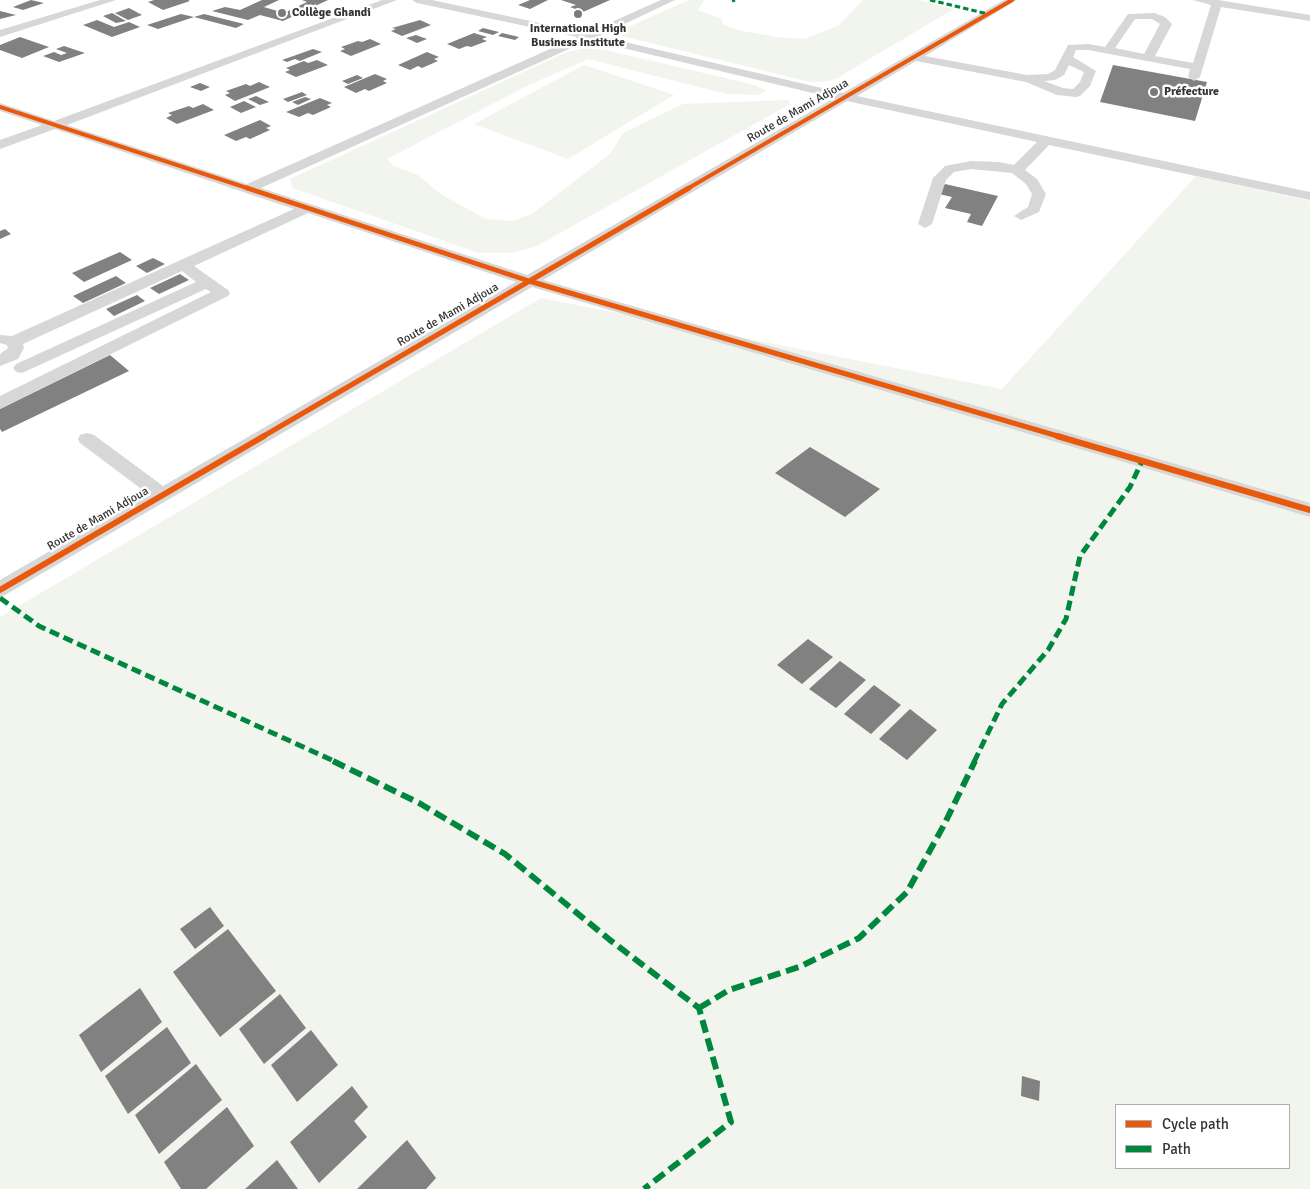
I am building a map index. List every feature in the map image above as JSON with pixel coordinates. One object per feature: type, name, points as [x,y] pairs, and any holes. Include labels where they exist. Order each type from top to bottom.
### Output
[{"type":"street","points":[[0,34],[112,0]]},
{"type":"street","points":[[0,145],[392,0]]},
{"type":"street","points":[[417,0],[586,36],[844,97],[1310,196]]},
{"type":"street","points":[[247,189],[670,0]]},
{"type":"street","name":"Route de Mami Adjoua","points":[[0,590],[1012,0]]},
{"type":"street","points":[[1198,0],[1310,18]]},
{"type":"street","points":[[1027,79],[1051,77],[1060,72],[1072,47],[1108,50],[1148,58],[1196,72],[1217,3]]},
{"type":"street","points":[[1108,50],[1132,16],[1154,16],[1161,18],[1166,24],[1148,58]]},
{"type":"street","points":[[914,57],[1027,79],[1061,92],[1076,93],[1086,83],[1090,72],[1067,59]]},
{"type":"street","points":[[0,107],[305,209],[529,281],[1310,510]]},
{"type":"street","points":[[1016,170],[1047,139]]},
{"type":"street","points":[[925,224],[940,178],[950,169],[971,165],[998,166],[1016,170],[1032,182],[1039,194],[1034,210],[1021,216]]},
{"type":"street","points":[[39,383],[5,350],[305,209]]},
{"type":"street","points":[[0,403],[222,294],[183,265]]},
{"type":"street","points":[[22,368],[207,283]]},
{"type":"street","points":[[133,317],[149,330]]},
{"type":"street","points":[[87,439],[162,495]]},
{"type":"shaded area","points":[[689,0],[704,0],[698,10],[722,19],[723,24],[738,30],[776,37],[804,39],[838,26],[863,0],[918,0],[954,9],[837,78],[829,81],[810,82],[622,36],[622,30]]},
{"type":"shaded area","points":[[584,48],[605,50],[751,84],[766,90],[759,95],[727,94],[588,59],[527,86],[387,159],[394,166],[418,175],[442,195],[486,219],[513,221],[533,213],[610,154],[623,133],[683,104],[788,100],[790,104],[537,246],[512,253],[479,253],[292,188],[290,179],[567,52]]},
{"type":"shaded area","points":[[584,65],[674,95],[568,159],[474,124]]},
{"type":"shaded area","points":[[1196,176],[1310,201],[1310,1189],[0,1189],[0,617],[541,298],[1002,389]]},
{"type":"building","points":[[31,0],[44,3],[23,10],[13,7]]},
{"type":"building","points":[[154,0],[190,1],[163,10],[148,2]]},
{"type":"building","points":[[262,0],[279,0],[264,7],[284,13],[307,2],[302,0],[328,0],[283,21],[260,15],[248,20],[212,11],[225,7],[240,10]]},
{"type":"building","points":[[530,0],[548,0],[530,9],[518,5]]},
{"type":"building","points":[[561,0],[610,0],[583,12],[570,7],[576,5]]},
{"type":"building","points":[[129,8],[142,15],[128,20],[115,13]]},
{"type":"building","points":[[0,11],[16,15],[0,19]]},
{"type":"building","points":[[112,13],[126,21],[116,23],[103,16]]},
{"type":"building","points":[[181,14],[194,17],[158,29],[147,25]]},
{"type":"building","points":[[204,14],[244,24],[236,28],[194,17]]},
{"type":"building","points":[[97,20],[114,27],[129,22],[140,27],[112,37],[83,25]]},
{"type":"building","points":[[420,20],[431,25],[402,36],[391,31],[396,29],[392,28]]},
{"type":"building","points":[[483,28],[499,32],[493,35],[478,31]]},
{"type":"building","points":[[474,33],[487,37],[482,39],[487,41],[459,49],[447,44]]},
{"type":"building","points":[[502,33],[519,37],[515,40],[498,36]]},
{"type":"building","points":[[416,35],[427,39],[417,43],[406,38]]},
{"type":"building","points":[[20,37],[49,47],[22,58],[0,50],[0,45]]},
{"type":"building","points":[[370,39],[381,44],[351,56],[340,51],[345,49],[341,47]]},
{"type":"building","points":[[64,46],[85,53],[59,62],[43,56],[54,52],[61,55],[67,53],[56,49]]},
{"type":"building","points":[[313,49],[322,52],[300,61],[295,59],[287,62],[282,60]]},
{"type":"building","points":[[427,52],[439,57],[434,59],[438,61],[422,68],[418,66],[410,70],[398,65]]},
{"type":"building","points":[[317,60],[328,65],[296,77],[285,72],[290,70],[286,68],[304,61],[308,63]]},
{"type":"building","name":"Préfecture","points":[[1113,65],[1207,82],[1195,121],[1100,102]]},
{"type":"building","points":[[375,74],[387,79],[383,81],[387,83],[369,91],[365,89],[356,93],[344,87]]},
{"type":"building","points":[[357,75],[363,78],[348,84],[342,81]]},
{"type":"building","points":[[259,82],[270,87],[235,101],[225,95],[230,93],[226,91]]},
{"type":"building","points":[[200,83],[210,87],[201,91],[190,87]]},
{"type":"building","points":[[302,92],[307,95],[288,102],[283,99]]},
{"type":"building","points":[[256,96],[269,102],[260,105],[248,99]]},
{"type":"building","points":[[305,97],[311,99],[298,105],[292,102]]},
{"type":"building","points":[[320,98],[332,103],[327,105],[331,107],[313,115],[308,113],[299,117],[286,112]]},
{"type":"building","points":[[244,101],[256,107],[241,113],[230,107]]},
{"type":"building","points":[[203,104],[214,110],[177,124],[166,118],[172,115],[168,113],[189,106],[193,108]]},
{"type":"building","points":[[260,120],[271,126],[266,128],[270,130],[250,139],[246,137],[236,141],[224,135]]},
{"type":"building","points":[[945,184],[998,196],[982,226],[967,222],[971,214],[945,208],[952,197],[939,194]]},
{"type":"building","points":[[5,229],[11,234],[0,239],[0,231]]},
{"type":"building","points":[[120,252],[132,260],[84,282],[72,273]]},
{"type":"building","points":[[153,258],[165,264],[147,273],[136,266]]},
{"type":"building","points":[[180,274],[189,280],[159,294],[150,288]]},
{"type":"building","points":[[116,276],[126,283],[83,303],[73,296]]},
{"type":"building","points":[[137,295],[145,301],[114,316],[106,309]]},
{"type":"building","points":[[110,355],[129,371],[2,432],[0,429],[0,409]]},
{"type":"building","points":[[810,447],[880,489],[845,517],[775,473]]},
{"type":"building","points":[[808,639],[833,657],[802,684],[777,665]]},
{"type":"building","points":[[840,661],[866,680],[836,708],[809,689]]},
{"type":"building","points":[[874,685],[901,705],[871,734],[844,714]]},
{"type":"building","points":[[910,709],[937,730],[907,760],[879,739]]},
{"type":"building","points":[[210,907],[224,926],[195,949],[180,929]]},
{"type":"building","points":[[228,929],[276,991],[220,1037],[173,972]]},
{"type":"building","points":[[140,988],[162,1022],[101,1072],[79,1035]]},
{"type":"building","points":[[280,994],[306,1028],[264,1064],[239,1029]]},
{"type":"building","points":[[167,1027],[191,1063],[128,1114],[105,1076]]},
{"type":"building","points":[[311,1030],[338,1065],[297,1102],[271,1065]]},
{"type":"building","points":[[196,1064],[222,1100],[159,1154],[135,1115]]},
{"type":"building","points":[[1022,1076],[1040,1081],[1039,1101],[1021,1096]]},
{"type":"building","points":[[352,1086],[368,1107],[354,1121],[367,1137],[319,1183],[290,1142]]},
{"type":"building","points":[[227,1107],[254,1146],[206,1189],[181,1189],[164,1162]]},
{"type":"building","points":[[407,1140],[436,1178],[426,1189],[357,1189]]},
{"type":"building","points":[[277,1160],[298,1189],[245,1189]]},
{"type":"marked path","points":[[930,0],[988,14]]},
{"type":"marked path","points":[[699,1008],[729,990],[799,967],[859,938],[907,892],[944,825],[1002,704],[1048,650],[1066,619],[1080,556],[1130,487],[1142,461]]},
{"type":"marked path","points":[[0,598],[39,626],[267,729],[419,803],[505,854],[610,940],[699,1008],[731,1122],[644,1189]]},
{"type":"cycle path","points":[[0,590],[1012,0]]},
{"type":"cycle path","points":[[0,107],[529,281],[1310,510]]},
{"type":"place","name":"Collège Ghandi","points":[[282,13]]},
{"type":"place","name":"International High Business Institute","points":[[578,14]]},
{"type":"place","name":"Préfecture","points":[[1154,92]]}]
